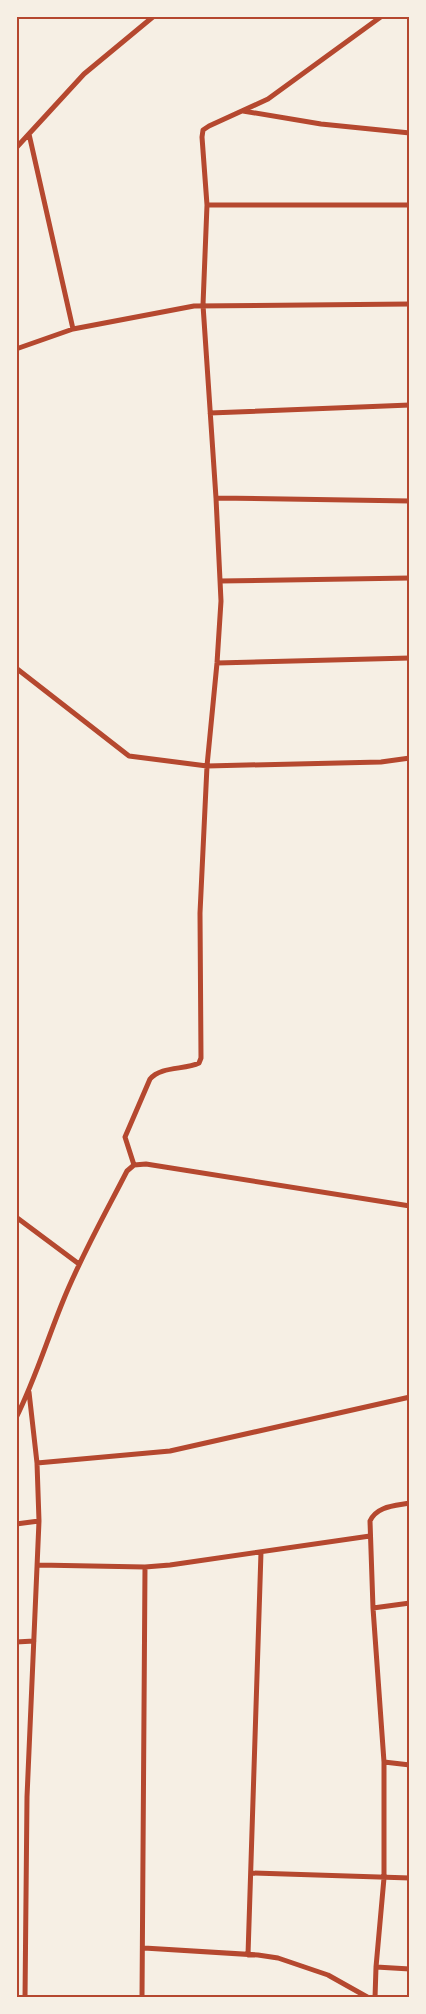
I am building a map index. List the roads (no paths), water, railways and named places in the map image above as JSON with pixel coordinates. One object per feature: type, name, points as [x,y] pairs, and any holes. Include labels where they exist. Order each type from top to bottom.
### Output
[{"type":"street","points":[[16,148],[97,62],[154,16]]},
{"type":"street","points":[[134,1165],[125,1137],[150,1079],[154,1074],[194,1066],[199,1063],[201,1058],[200,926],[207,766],[221,601],[203,304],[207,205],[202,137],[204,130],[209,126],[268,99],[382,16]]},
{"type":"street","points":[[242,111],[321,124],[410,134]]},
{"type":"street","points":[[30,134],[73,329]]},
{"type":"street","points":[[207,205],[410,205]]},
{"type":"street","points":[[16,349],[73,329],[203,304],[410,304]]},
{"type":"street","points":[[210,413],[410,405]]},
{"type":"street","points":[[216,498],[410,501]]},
{"type":"street","points":[[220,580],[410,578]]},
{"type":"street","points":[[217,663],[410,658]]},
{"type":"street","points":[[16,668],[129,756],[207,766],[381,762],[410,758]]},
{"type":"street","points":[[16,1418],[29,1392],[79,1264],[127,1171],[134,1165],[146,1164],[410,1206]]},
{"type":"street","points":[[16,1217],[79,1264]]},
{"type":"street","points":[[25,1998],[27,1797],[39,1521],[38,1463],[29,1392]]},
{"type":"street","points":[[38,1463],[170,1451],[410,1397]]},
{"type":"street","points":[[375,1998],[384,1878],[384,1762],[373,1608],[370,1521],[374,1512],[382,1508],[410,1502]]},
{"type":"street","points":[[16,1524],[39,1521]]},
{"type":"street","points":[[38,1566],[145,1567],[370,1536]]},
{"type":"street","points":[[248,1955],[261,1552]]},
{"type":"street","points":[[142,1998],[144,1948],[145,1567]]},
{"type":"street","points":[[373,1608],[410,1603]]},
{"type":"street","points":[[16,1642],[34,1641]]},
{"type":"street","points":[[384,1762],[410,1765]]},
{"type":"street","points":[[251,1873],[410,1878]]},
{"type":"street","points":[[144,1948],[278,1958],[328,1975],[369,1998]]},
{"type":"street","points":[[376,1967],[410,1969]]}]
